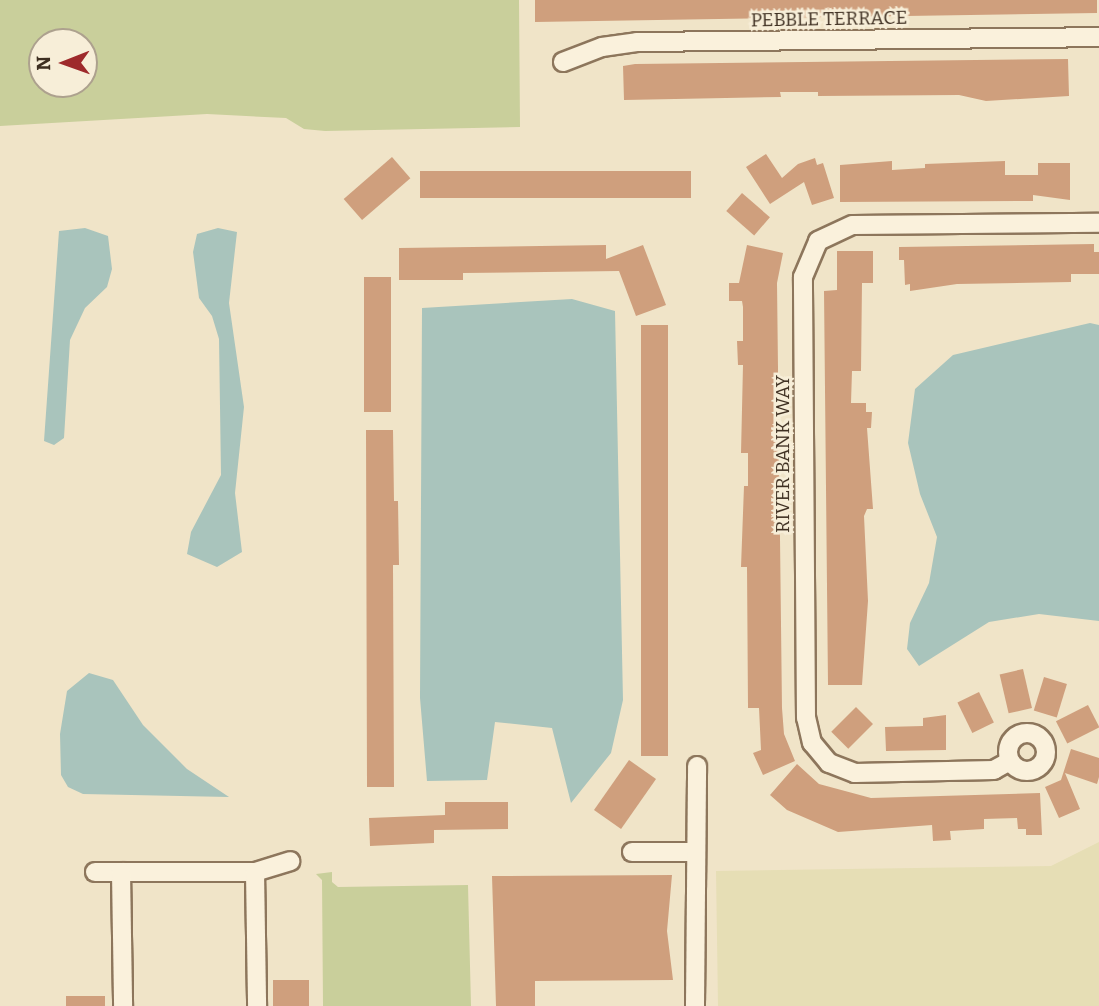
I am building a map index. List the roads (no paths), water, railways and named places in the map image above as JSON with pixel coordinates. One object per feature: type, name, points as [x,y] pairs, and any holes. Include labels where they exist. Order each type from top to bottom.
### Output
[{"type":"street","name":"PEBBLE TERRACE","points":[[563,62],[602,47],[637,42],[1099,37]]},
{"type":"street","name":"RIVER BANK WAY","points":[[1010,761],[995,770],[855,773],[829,763],[812,743],[806,718],[803,277],[818,241],[853,225],[1099,223]]},
{"type":"street","points":[[695,1006],[697,766]]},
{"type":"street","points":[[632,852],[695,852]]},
{"type":"street","points":[[94,872],[254,872],[290,861]]},
{"type":"street","points":[[121,872],[123,1006]]},
{"type":"street","points":[[254,872],[257,1006]]},
{"type":"water","points":[[85,228],[108,236],[112,269],[107,287],[85,308],[70,340],[64,438],[54,445],[44,441],[59,231]]},
{"type":"water","points":[[218,228],[237,232],[229,303],[244,407],[235,493],[242,552],[217,567],[187,554],[191,532],[221,475],[219,339],[212,316],[199,298],[193,252],[197,234]]},
{"type":"water","points":[[572,299],[615,311],[623,700],[611,753],[571,803],[552,728],[495,722],[487,780],[427,781],[420,698],[422,308]]},
{"type":"water","points":[[1090,323],[1099,325],[1099,621],[1039,614],[989,622],[919,666],[907,649],[910,623],[929,583],[937,537],[920,494],[908,443],[915,389],[953,355]]},
{"type":"water","points":[[89,673],[113,680],[143,725],[187,769],[229,797],[83,794],[68,787],[61,775],[60,734],[67,691]]}]
